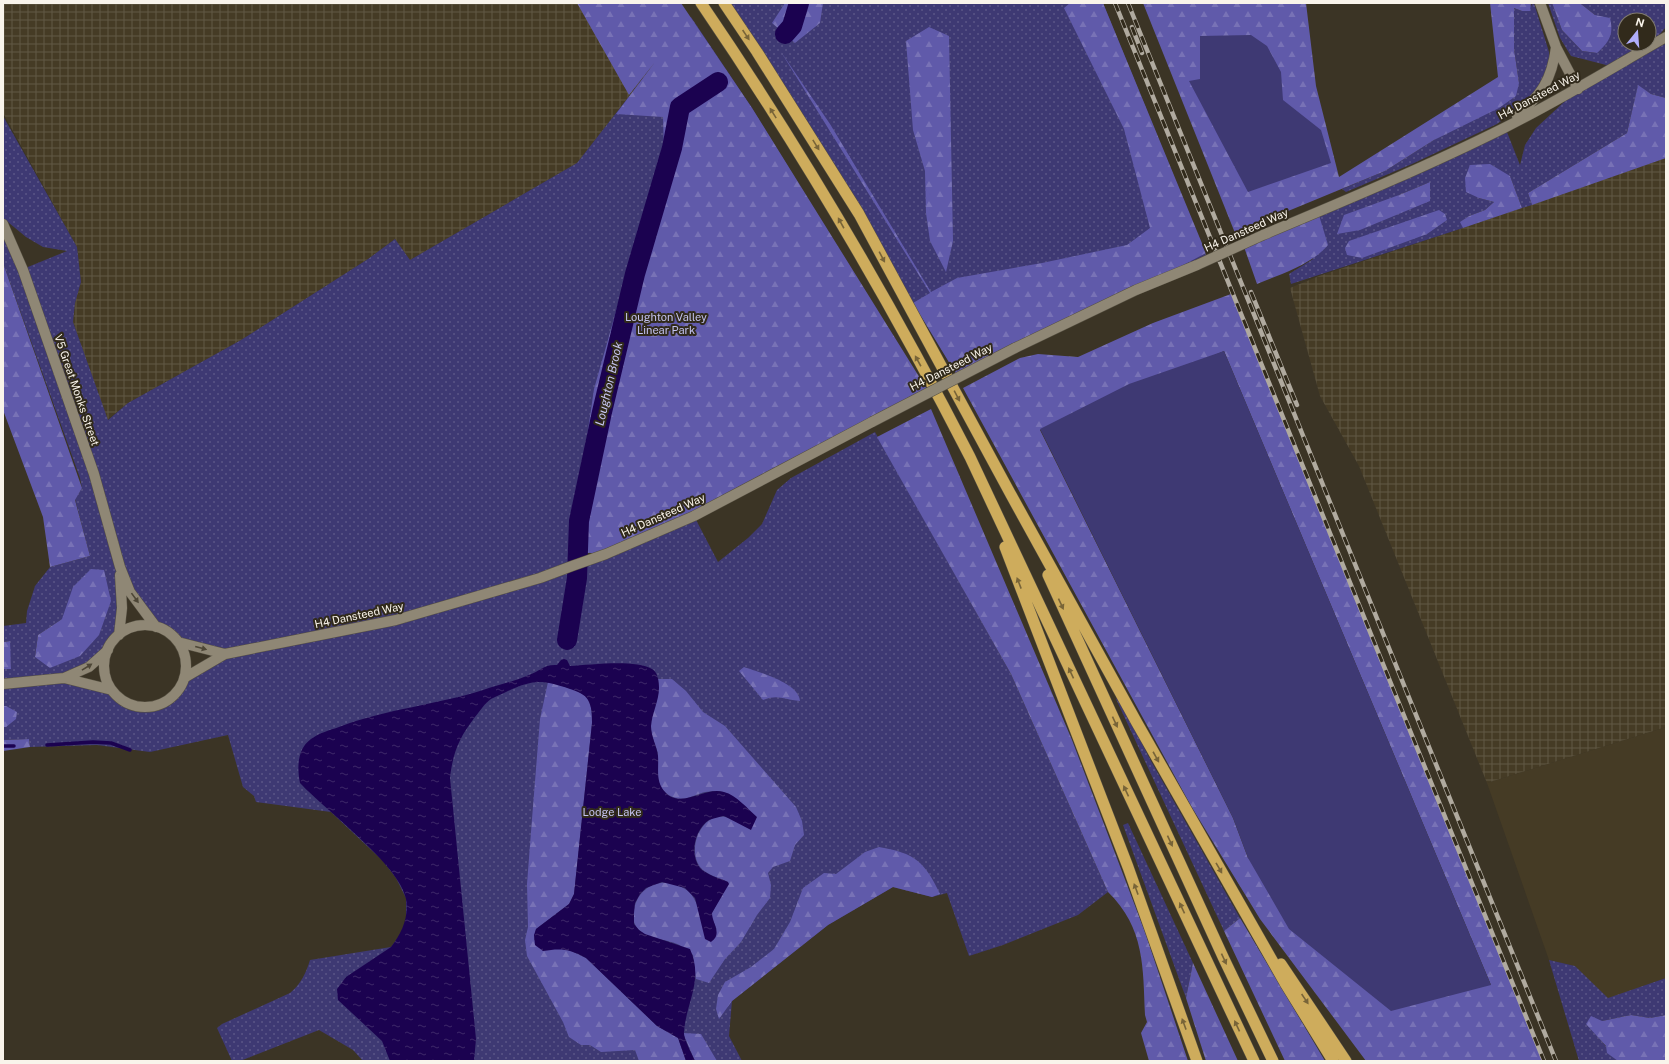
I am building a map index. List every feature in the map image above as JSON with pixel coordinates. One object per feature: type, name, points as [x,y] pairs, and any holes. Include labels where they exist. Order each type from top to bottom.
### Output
[{"type":"highway","points":[[701,3],[743,66],[837,216],[945,408],[970,457],[1254,1061]]},
{"type":"highway","points":[[724,3],[757,52],[859,214],[1010,493],[1186,810],[1244,908],[1284,983],[1333,1061]]},
{"type":"highway","points":[[970,457],[1125,860],[1197,1061]]},
{"type":"highway","points":[[1010,493],[1214,938],[1274,1061]]},
{"type":"highway","points":[[1244,908],[1346,1061]]},
{"type":"street","points":[[1540,3],[1556,47],[1578,89]]},
{"type":"street","name":"H4 Dansteed Way","points":[[184,678],[225,654],[396,620],[540,578],[606,554],[694,516],[1015,348],[1136,290],[1432,163],[1506,127],[1578,89],[1666,37]]},
{"type":"street","points":[[1506,127],[1531,104],[1544,86],[1554,67],[1556,47]]},
{"type":"street","name":"V5 Great Monks Street","points":[[3,224],[23,270],[94,474],[120,567],[130,592],[156,627]]},
{"type":"street","name":"V5 Great Monks Street","points":[[119,635],[122,608],[120,567]]},
{"type":"street","points":[[143,625],[156,627],[168,632],[178,642],[184,653],[186,666],[184,678],[179,690],[170,699],[158,705],[145,707],[132,705],[121,699],[112,690],[106,677],[104,664],[112,642],[119,635],[130,628],[143,625]]},
{"type":"street","name":"H4 Dansteed Way","points":[[178,642],[225,654]]},
{"type":"street","points":[[8,683],[64,678],[89,667],[108,650]]},
{"type":"street","points":[[64,678],[112,690]]},
{"type":"shaded area","points":[[3,3],[670,3],[691,17],[577,163],[410,260],[395,239],[368,259],[241,340],[128,403],[107,420],[73,322],[75,303],[81,282],[77,247],[3,113]]},
{"type":"shaded area","points":[[1666,158],[1666,727],[1487,783],[1359,466],[1320,396],[1290,288],[1319,276]]},
{"type":"shaded area","points":[[1666,727],[1666,978],[1608,999],[1575,966],[1549,960],[1487,783]]},
{"type":"green space","name":"Loughton Valley Linear Park","points":[[577,3],[681,3],[752,108],[928,391],[694,516],[606,554],[577,552],[575,519],[594,389],[626,276],[664,154],[663,117],[616,114],[655,62],[629,95]]},
{"type":"green space","points":[[731,3],[1103,3],[1208,260],[958,377]]},
{"type":"green space","points":[[785,3],[823,3],[820,23],[795,43],[772,23]]},
{"type":"green space","points":[[1070,3],[1103,3],[1206,253],[1136,290],[958,377],[913,303],[930,293],[781,52],[830,124],[931,292],[957,278],[1042,263],[1127,245],[1150,228],[1124,129],[1064,8]]},
{"type":"green space","points":[[1143,3],[1306,3],[1316,86],[1339,177],[1498,77],[1490,3],[1531,3],[1530,11],[1522,11],[1514,8],[1514,49],[1519,83],[1516,96],[1499,108],[1434,140],[1385,171],[1235,233]]},
{"type":"green space","points":[[1531,3],[1534,3],[1549,52],[1548,72],[1532,98],[1497,124],[1412,164],[1346,192],[1342,189],[1385,171],[1519,83],[1514,49],[1514,8],[1522,11],[1532,5]]},
{"type":"green space","points":[[1548,3],[1552,3],[1562,30],[1582,51],[1597,53],[1595,15],[1581,4],[1666,3],[1666,27],[1657,38],[1657,12],[1617,12],[1617,52],[1657,52],[1657,46],[1666,44],[1666,98],[1651,94],[1638,86],[1627,133],[1528,193],[1532,205],[1522,208],[1510,176],[1479,198],[1494,202],[1485,210],[1469,216],[1461,222],[1463,228],[1291,284],[1289,274],[1313,259],[1318,212],[1505,127],[1520,165],[1525,145],[1536,128],[1578,89],[1614,67],[1571,56],[1560,38]],"holes":[[[1430,182],[1338,233],[1399,195]]]},
{"type":"green space","points":[[1552,3],[1582,3],[1581,4],[1595,15],[1610,18],[1610,38],[1597,53],[1582,51],[1562,30]]},
{"type":"green space","name":"Loughton Valley Linear Park","points":[[691,17],[752,108],[838,248],[694,516],[718,562],[748,538],[762,524],[777,490],[791,478],[875,432],[1011,674],[1108,892],[1078,915],[1003,945],[969,956],[947,893],[932,897],[893,887],[828,925],[732,1001],[729,1036],[742,1061],[363,1061],[353,1050],[319,1030],[240,1061],[232,1061],[217,1028],[222,1024],[290,993],[303,978],[310,960],[391,947],[401,934],[406,919],[406,898],[396,878],[383,861],[331,812],[256,802],[254,796],[243,787],[228,735],[150,752],[97,745],[30,747],[29,739],[3,740],[3,727],[6,727],[6,706],[3,706],[3,669],[11,668],[9,641],[3,642],[3,626],[26,623],[27,611],[35,586],[50,567],[90,556],[75,499],[82,488],[80,478],[3,263],[3,224],[23,269],[67,251],[43,247],[26,237],[3,218],[3,116],[77,247],[81,282],[75,303],[73,322],[108,420],[128,403],[241,340],[368,259],[395,239],[410,260],[577,163]],"holes":[[[577,552],[604,554],[572,566]],[[120,569],[156,627],[168,632],[178,642],[224,654],[184,678],[176,693],[161,704],[148,707],[138,706],[126,702],[112,690],[65,678],[108,650],[112,642],[119,635]],[[62,619],[35,657],[38,635]]]},
{"type":"green space","points":[[929,27],[949,36],[953,241],[946,272],[930,241],[926,213],[925,171],[913,130],[906,41]]},
{"type":"green space","points":[[1251,35],[1267,46],[1281,72],[1283,100],[1321,130],[1331,163],[1248,192],[1189,81],[1200,79],[1200,36]]},
{"type":"green space","points":[[1638,85],[1651,94],[1666,98],[1666,158],[1532,205],[1528,193],[1627,133]]},
{"type":"green space","points":[[1490,164],[1510,176],[1522,208],[1463,228],[1460,222],[1469,216],[1485,210],[1494,202],[1479,198],[1466,192],[1465,178],[1470,165]]},
{"type":"green space","points":[[1430,182],[1430,201],[1360,230],[1337,234],[1344,215]]},
{"type":"green space","points":[[1439,210],[1445,214],[1447,220],[1427,234],[1362,258],[1347,255],[1345,248],[1349,241]]},
{"type":"green space","points":[[1318,212],[1328,245],[1313,258],[1286,273],[1257,284],[1243,244]]},
{"type":"green space","points":[[3,263],[82,488],[75,500],[90,556],[50,567],[43,517],[3,410]]},
{"type":"green space","points":[[1231,294],[1543,1061],[1366,1061],[1260,919],[1191,806],[963,388],[1020,358],[1038,354],[1078,357],[1153,323]],"holes":[[[1224,351],[1491,985],[1248,858],[1233,818],[1040,430]]]},
{"type":"green space","points":[[1224,351],[1491,985],[1391,1011],[1289,929],[1248,858],[1233,818],[1040,429],[1129,384]]},
{"type":"green space","points":[[931,409],[1072,740],[1145,932],[1188,1061],[1149,1061],[1141,1033],[1147,1022],[1145,1015],[1144,981],[1140,949],[1129,920],[1108,892],[1011,674],[877,437]]},
{"type":"green space","points":[[91,569],[104,570],[111,601],[99,635],[80,656],[50,668],[35,657],[38,635],[62,619],[73,587]]},
{"type":"green space","points":[[10,641],[11,669],[3,669],[3,642]]},
{"type":"green space","points":[[744,667],[768,675],[786,684],[798,695],[800,701],[778,697],[763,700],[739,671]]},
{"type":"green space","points":[[658,679],[672,679],[686,691],[703,712],[725,726],[796,807],[802,821],[804,835],[795,845],[790,861],[773,867],[768,873],[771,885],[770,898],[757,915],[741,942],[725,959],[709,983],[696,979],[693,955],[676,943],[643,934],[637,928],[634,920],[636,901],[641,894],[653,885],[669,883],[677,885],[689,892],[700,909],[717,930],[712,918],[712,913],[728,882],[701,868],[695,851],[699,832],[704,824],[711,819],[720,816],[729,818],[724,792],[705,792],[680,799],[671,796],[660,786],[657,776],[658,754],[651,727],[652,715],[658,691]]},
{"type":"green space","points":[[548,682],[570,688],[585,696],[590,705],[592,723],[574,894],[569,904],[536,929],[534,940],[571,951],[586,958],[657,1026],[678,1038],[686,1061],[639,1061],[635,1050],[601,1052],[590,1045],[581,1045],[569,1037],[563,1022],[527,956],[525,940],[528,927],[527,884],[540,719]]},
{"type":"green space","points":[[1118,697],[1151,761],[1240,918],[1224,931],[1116,699]]},
{"type":"green space","points":[[3,706],[17,712],[16,719],[6,727],[3,727]]},
{"type":"green space","points":[[29,739],[30,747],[3,751],[3,740]]},
{"type":"green space","points":[[1128,823],[1193,963],[1186,998],[1123,825]]},
{"type":"green space","points":[[879,847],[902,852],[917,861],[929,874],[940,894],[932,897],[893,887],[828,925],[732,1001],[719,1019],[716,1009],[718,995],[725,982],[751,967],[774,949],[790,922],[803,888],[824,873],[836,874],[865,852]]},
{"type":"green space","points":[[1240,918],[1325,1061],[1285,1061],[1224,931]]},
{"type":"green space","points":[[1549,960],[1575,966],[1608,998],[1666,978],[1666,1015],[1650,1018],[1631,1015],[1602,1021],[1599,1038],[1618,1061],[1579,1061]]},
{"type":"green space","points":[[1193,963],[1238,1061],[1206,1061],[1186,998]]},
{"type":"green space","points":[[1631,1015],[1650,1018],[1666,1015],[1666,1061],[1618,1061],[1607,1053],[1606,1046],[1586,1024],[1591,1016],[1602,1021]]},
{"type":"green space","points":[[683,1033],[701,1034],[717,1061],[695,1061]]},
{"type":"water","name":"Lodge Lake","points":[[564,659],[567,660],[570,666],[624,663],[644,666],[654,670],[658,677],[659,688],[651,730],[658,756],[660,785],[666,793],[679,799],[709,792],[724,792],[737,799],[757,817],[751,830],[724,816],[709,820],[700,829],[697,835],[694,849],[700,868],[728,882],[729,884],[712,913],[717,932],[716,936],[711,942],[705,939],[695,898],[685,888],[662,882],[646,888],[640,894],[635,903],[634,924],[639,930],[645,934],[690,949],[694,960],[695,981],[685,1021],[684,1035],[695,1061],[686,1061],[678,1038],[657,1026],[586,958],[565,950],[543,951],[535,945],[534,935],[536,929],[569,904],[574,894],[592,723],[590,705],[585,696],[560,686],[539,682],[525,684],[491,699],[469,725],[461,739],[455,753],[451,769],[450,778],[476,1039],[474,1061],[390,1061],[382,1041],[338,1000],[337,989],[346,977],[391,947],[404,924],[407,906],[406,899],[401,885],[376,854],[300,783],[298,765],[303,748],[306,743],[317,735],[357,721],[483,690],[524,677],[545,667],[557,665]]},
{"type":"waterway","name":"Loughton Brook","points":[[785,34],[792,26],[799,3]]},
{"type":"waterway","name":"Loughton Brook","points":[[567,640],[577,578],[579,521],[602,412],[635,274],[672,148],[680,107],[718,82]]},
{"type":"waterway","points":[[47,745],[93,742],[111,743],[130,750]]},
{"type":"waterway","points":[[3,746],[14,746]]},
{"type":"railway","points":[[1115,3],[1544,1061]]},
{"type":"railway","points":[[1128,3],[1556,1061]]},
{"type":"railway","points":[[1132,27],[1142,53]]},
{"type":"railway","points":[[1251,292],[1297,405]]}]
